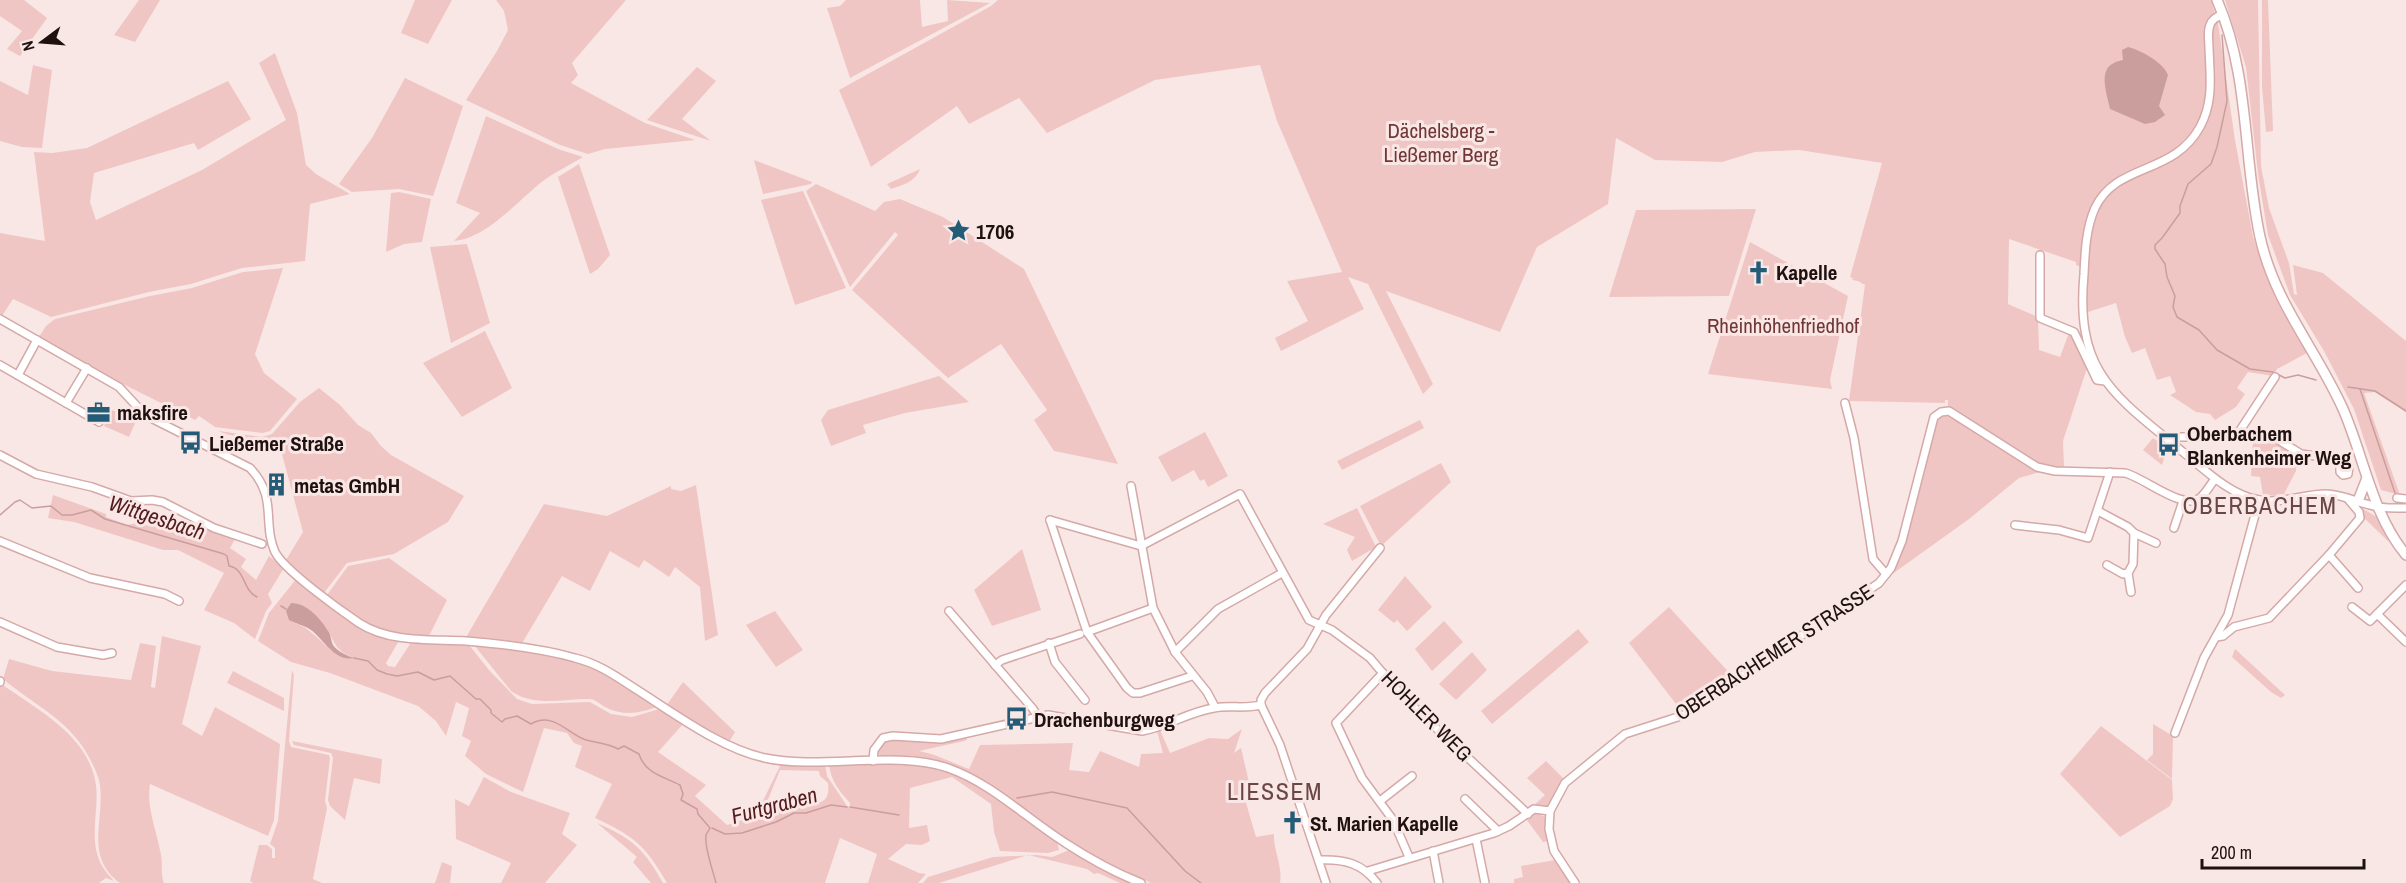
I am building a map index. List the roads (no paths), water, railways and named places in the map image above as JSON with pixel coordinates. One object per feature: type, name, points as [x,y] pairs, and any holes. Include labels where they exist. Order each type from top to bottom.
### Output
[{"type":"main road","points":[[2217,0],[2237,65],[2256,212],[2264,254],[2281,298],[2333,388],[2379,507],[2406,555]]},
{"type":"main road","points":[[2358,501],[2367,478]]},
{"type":"street","points":[[2223,15],[2216,18],[2209,27],[2211,91],[2207,112],[2200,127],[2190,141],[2172,157],[2123,178],[2110,187],[2098,202],[2091,218],[2085,257],[2082,314],[2091,353],[2105,381],[2125,405],[2215,479],[2238,492],[2259,500],[2291,500],[2329,494],[2379,507],[2406,508]]},
{"type":"street","points":[[2040,255],[2040,318],[2074,332],[2097,380],[2105,381]]},
{"type":"street","points":[[0,319],[119,387],[144,415],[242,463],[254,473],[267,500],[272,541],[279,559],[346,614],[375,631],[409,638],[477,642],[538,650],[577,658],[605,670],[708,734],[753,754],[778,760],[920,762],[945,767],[991,789],[1067,844],[1142,883]]},
{"type":"street","points":[[18,375],[37,340]]},
{"type":"street","points":[[0,365],[99,422]]},
{"type":"street","points":[[66,403],[87,368]]},
{"type":"street","points":[[2237,435],[2275,377]]},
{"type":"street","points":[[1845,404],[1854,438],[1873,560],[1887,574],[1902,541],[1934,417],[1941,412],[1949,411],[2037,467],[2055,471],[2110,472],[2134,476],[2183,501],[2199,499],[2215,479]]},
{"type":"street","points":[[2169,441],[2178,436],[2274,437],[2301,454],[2340,460]]},
{"type":"street","points":[[0,455],[36,474],[92,487],[131,501],[163,502],[214,528],[262,544]]},
{"type":"street","points":[[2015,525],[2059,530],[2088,538],[2110,472]]},
{"type":"street","points":[[1131,486],[1153,608],[1175,652],[1207,692],[1215,707]]},
{"type":"street","points":[[1192,676],[1145,692],[1133,693],[1127,688],[1084,633],[1050,520],[1141,546],[1240,494],[1308,620],[1314,639]]},
{"type":"street","points":[[2216,637],[2223,636],[2234,627],[2269,618],[2329,555],[2361,515],[2346,497]]},
{"type":"street","points":[[2397,498],[2406,499]]},
{"type":"street","points":[[2175,733],[2204,658],[2228,615],[2234,599],[2259,500]]},
{"type":"street","points":[[2174,528],[2183,501]]},
{"type":"street","points":[[2098,511],[2128,527],[2134,533],[2156,543]]},
{"type":"street","points":[[2131,592],[2128,573],[2133,564],[2134,533]]},
{"type":"street","points":[[0,541],[90,578],[165,594],[178,601]]},
{"type":"street","points":[[1326,883],[1280,745],[1261,705],[1261,700],[1307,649],[1326,615],[1380,548]]},
{"type":"street","points":[[2329,555],[2358,588]]},
{"type":"street","points":[[2108,565],[2123,574],[2128,573]]},
{"type":"street","points":[[1175,652],[1218,609],[1282,573]]},
{"type":"street","name":"OBERBACHEMER STRASSE","points":[[1550,811],[1565,783],[1625,735],[1684,715],[1877,586],[1887,574]]},
{"type":"street","points":[[2352,607],[2370,621],[2406,585]]},
{"type":"street","points":[[995,665],[1002,660],[1049,643],[1153,608]]},
{"type":"street","points":[[949,611],[1034,709],[1038,717]]},
{"type":"street","points":[[2377,614],[2406,642]]},
{"type":"street","name":"HOHLER WEG","points":[[1308,620],[1322,624],[1370,658],[1403,698],[1527,814]]},
{"type":"street","points":[[0,622],[57,647],[103,656],[112,653]]},
{"type":"street","points":[[1049,643],[1055,662],[1085,700]]},
{"type":"street","points":[[1383,673],[1336,723],[1362,778],[1393,820],[1409,857]]},
{"type":"street","points":[[873,761],[874,750],[883,738],[893,736],[941,739],[1038,717],[1059,717],[1142,731],[1215,707],[1261,705]]},
{"type":"street","points":[[1380,801],[1412,776]]},
{"type":"street","points":[[1465,799],[1498,831]]},
{"type":"street","points":[[1368,871],[1498,831],[1534,810],[1550,811],[1552,843],[1575,883]]},
{"type":"street","points":[[1476,839],[1485,883]]},
{"type":"street","points":[[1433,851],[1439,883]]},
{"type":"street","points":[[1319,860],[1355,864],[1368,871],[1377,883]]},
{"type":"waterway","points":[[2222,35],[2227,101],[2217,147],[2211,164],[2188,184],[2180,206],[2180,213],[2155,245],[2155,249],[2165,264],[2167,277],[2175,296],[2173,307],[2177,317],[2199,330],[2217,350],[2250,369],[2273,372],[2285,378],[2298,375],[2316,380]]},
{"type":"waterway","points":[[2348,387],[2375,391],[2406,411]]},
{"type":"waterway","points":[[2360,389],[2395,493]]},
{"type":"waterway","name":"Wittgesbach","points":[[0,515],[20,500],[32,508],[51,506],[62,515],[91,510],[105,519],[224,554],[227,556],[229,566],[238,571],[249,590],[257,597]]},
{"type":"waterway","name":"Wittgesbach","points":[[281,606],[286,609]]},
{"type":"waterway","name":"Wittgesbach","points":[[354,658],[368,661],[377,670],[397,676],[418,672],[434,680],[450,676],[476,699],[480,699],[502,722],[517,716],[531,724],[546,720],[586,740],[618,749],[624,746],[639,754],[651,770],[680,785],[683,794],[681,800],[697,809],[698,814],[710,828],[706,835],[706,846],[716,883]]},
{"type":"waterway","name":"Furtgraben","points":[[1017,798],[1052,792],[1127,808],[1185,871],[1201,883]]},
{"type":"waterway","name":"Furtgraben","points":[[712,828],[725,834],[742,833],[776,822],[794,813],[806,813],[831,805],[847,807]]},
{"type":"waterway","name":"Furtgraben","points":[[850,807],[899,815]]},
{"type":"place","name":"1706","points":[[958,231]]},
{"type":"place","name":"Kapelle","points":[[1758,272]]},
{"type":"place","name":"maksfire","points":[[99,412]]},
{"type":"place","name":"Ließemer Straße","points":[[191,443]]},
{"type":"place","name":"Oberbachem Blankenheimer Weg","points":[[2169,445]]},
{"type":"place","name":"metas GmbH","points":[[276,485]]},
{"type":"place","name":"Drachenburgweg","points":[[1016,719]]},
{"type":"place","name":"St. Marien Kapelle","points":[[1292,823]]},
{"type":"district","name":"OBERBACHEM","points":[[2260,505]]},
{"type":"district","name":"LIESSEM","points":[[1275,791]]},
{"type":"park label","name":"Dächelsberg - Ließemer Berg","points":[[1441,142]]},
{"type":"park label","name":"Rheinhöhenfriedhof","points":[[1783,325]]}]
